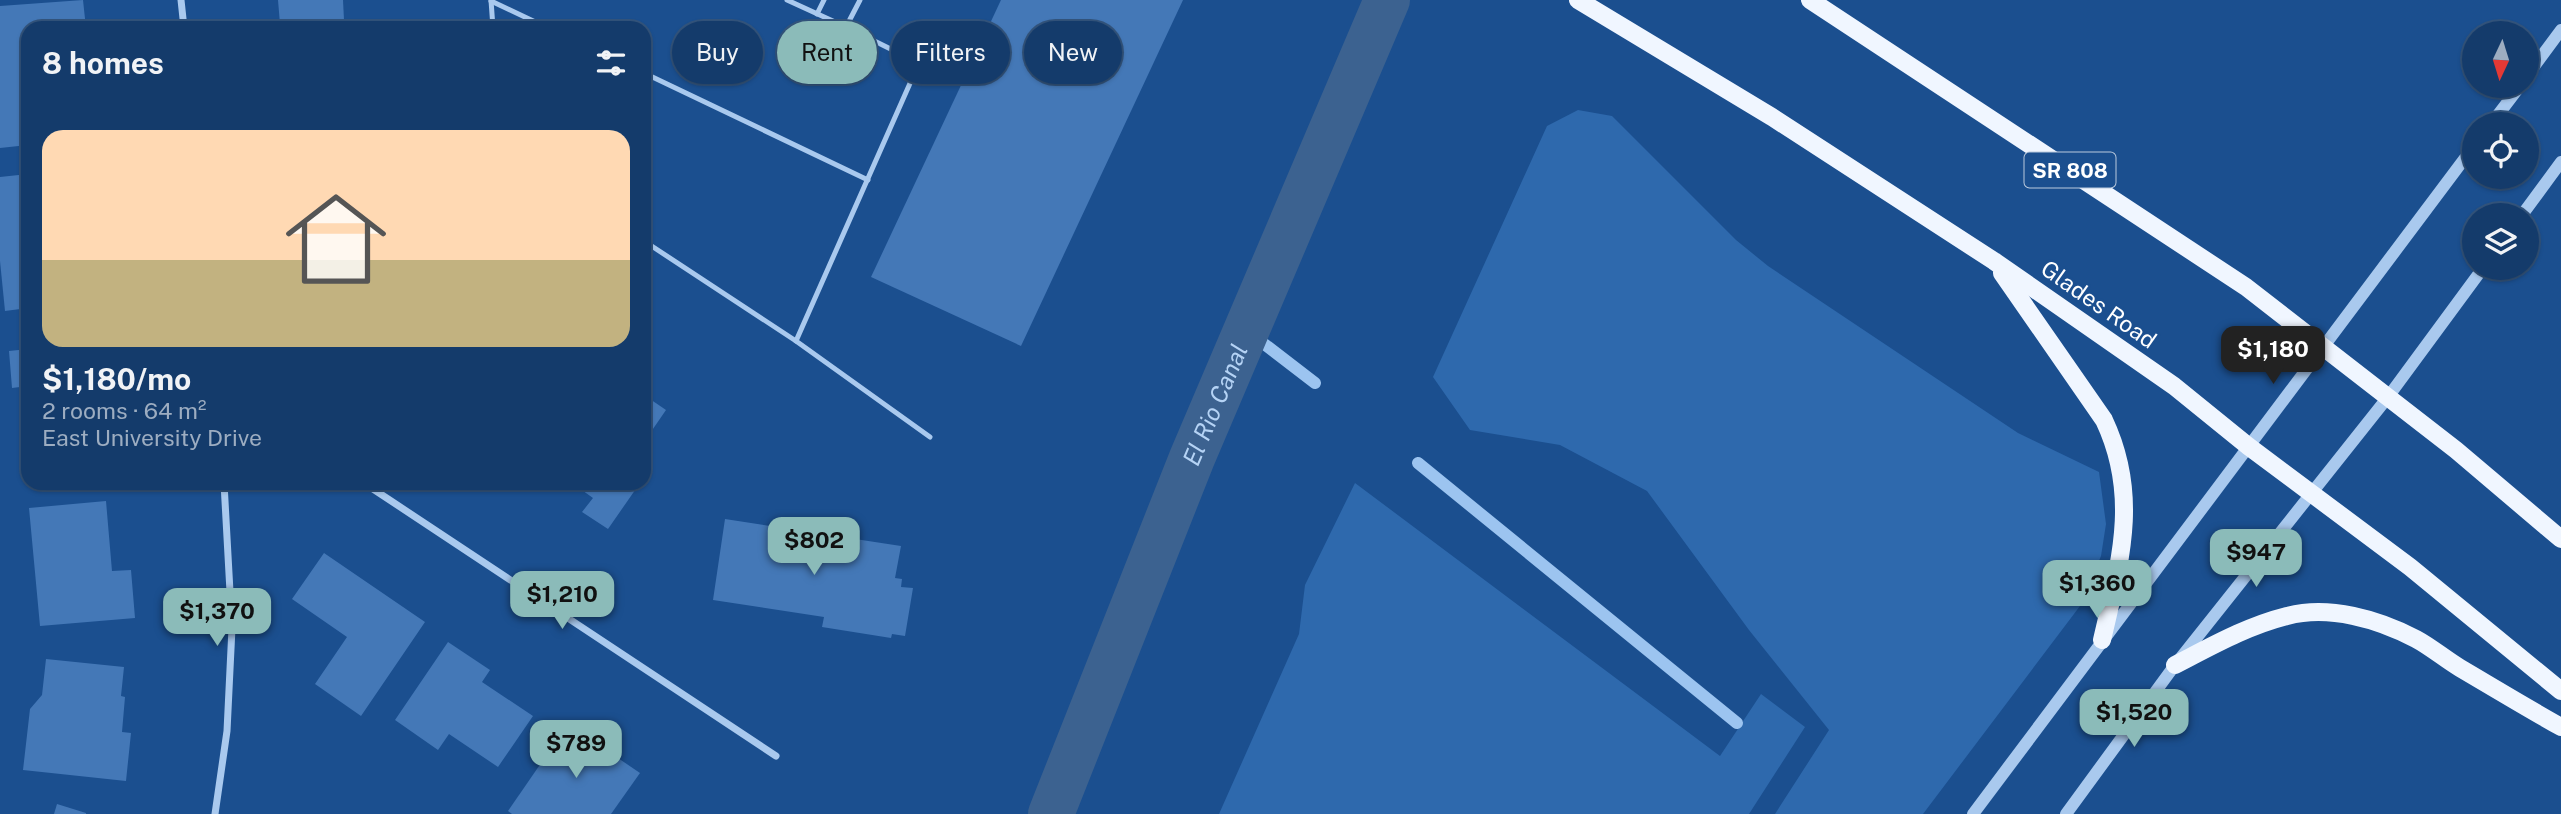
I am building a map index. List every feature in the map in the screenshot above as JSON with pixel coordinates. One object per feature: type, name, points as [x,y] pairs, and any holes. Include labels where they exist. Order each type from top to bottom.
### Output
[{"type":"main road","name":"SR 808","points":[[1811,0],[2246,287],[2456,450],[2561,539]]},
{"type":"main road","name":"Glades Road","points":[[1583,3],[1772,117],[1994,261],[2174,386],[2248,446],[2410,567],[2561,691]]},
{"type":"main road","points":[[1994,261],[2104,420],[2116,443],[2124,485],[2125,523],[2123,545],[2102,640]]},
{"type":"main road","points":[[2175,664],[2266,622],[2311,612],[2335,613],[2367,620],[2418,640],[2442,658],[2561,727]]},
{"type":"street","points":[[181,0],[183,21]]},
{"type":"street","points":[[2539,60],[2561,30]]},
{"type":"street","points":[[2500,112],[2511,98]]},
{"type":"street","points":[[1973,814],[2462,162]]},
{"type":"street","points":[[2531,203],[2561,162]]},
{"type":"street","points":[[2066,814],[2175,664],[2388,397],[2474,280]]},
{"type":"street","points":[[215,814],[227,731],[232,628],[224,490]]},
{"type":"street","points":[[375,490],[776,756]]},
{"type":"lane","points":[[787,0],[833,21]]},
{"type":"lane","points":[[817,14],[824,0]]},
{"type":"lane","points":[[849,21],[860,0]]},
{"type":"lane","points":[[492,21],[491,1],[533,21]]},
{"type":"lane","points":[[796,341],[919,63],[877,42]]},
{"type":"lane","points":[[651,77],[868,180]]},
{"type":"lane","points":[[651,246],[796,341],[930,437]]},
{"type":"shaded area","points":[[1578,110],[1612,116],[1736,240],[1768,266],[2018,433],[2099,472],[2106,524],[2101,556],[2080,606],[1923,814],[1775,814],[1829,730],[1749,630],[1647,491],[1560,445],[1470,430],[1433,377],[1547,126]]},
{"type":"shaded area","points":[[1355,483],[1720,756],[1761,694],[1805,727],[1749,814],[1219,814],[1299,634],[1305,585]]},
{"type":"building","points":[[83,0],[85,21],[21,21],[21,146],[0,148],[0,6]]},
{"type":"building","points":[[278,0],[343,0],[344,20],[280,21]]},
{"type":"building","points":[[1001,0],[1183,0],[1021,346],[871,277],[962,84],[1010,84],[1010,21],[991,21]]},
{"type":"building","points":[[21,175],[21,309],[5,311],[0,261],[0,177]]},
{"type":"building","points":[[21,350],[21,399],[20,387],[12,388],[9,351]]},
{"type":"building","points":[[651,400],[666,410],[651,432]]},
{"type":"building","points":[[582,490],[635,490],[608,529],[582,512],[593,498]]},
{"type":"building","points":[[106,501],[112,571],[131,570],[135,618],[40,626],[29,508]]},
{"type":"building","points":[[725,519],[901,546],[895,578],[902,579],[901,587],[913,588],[905,636],[892,634],[891,638],[822,627],[824,617],[713,600]]},
{"type":"building","points":[[324,553],[425,622],[361,716],[315,684],[347,637],[292,599]]},
{"type":"building","points":[[448,642],[490,670],[482,682],[533,716],[498,767],[449,734],[438,750],[395,720]]},
{"type":"building","points":[[46,659],[124,667],[121,696],[125,697],[122,732],[131,733],[126,781],[23,770],[30,709],[42,695]]},
{"type":"building","points":[[568,724],[640,773],[611,814],[512,814],[508,811]]},
{"type":"building","points":[[57,804],[86,813],[86,814],[54,814]]},
{"type":"waterway","name":"El Rio Canal","points":[[1051,814],[1192,458],[1387,0]]},
{"type":"waterway","points":[[1246,330],[1315,383]]},
{"type":"waterway","points":[[1418,463],[1737,723]]}]
